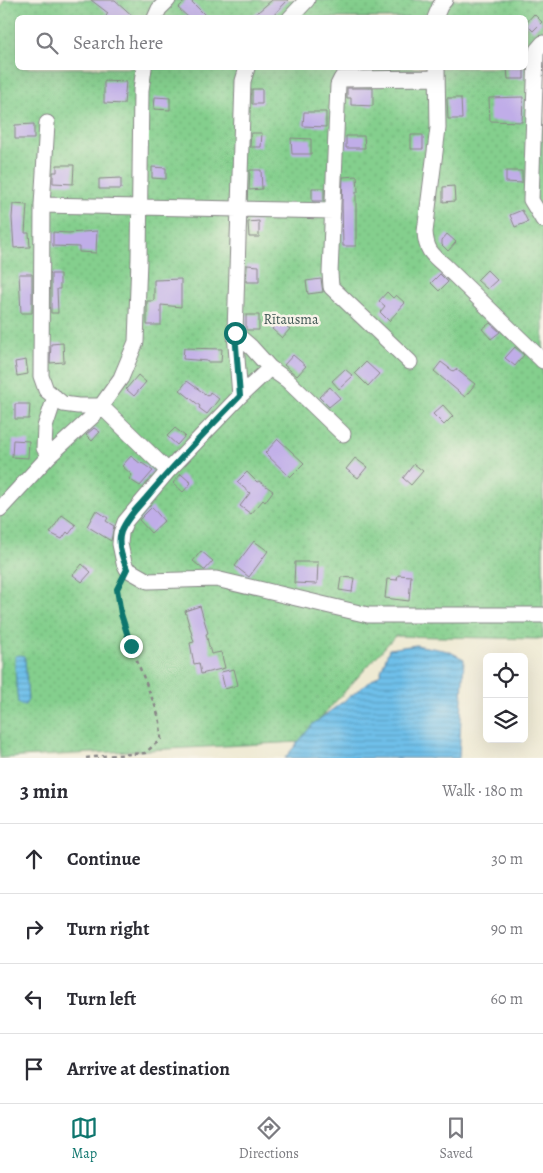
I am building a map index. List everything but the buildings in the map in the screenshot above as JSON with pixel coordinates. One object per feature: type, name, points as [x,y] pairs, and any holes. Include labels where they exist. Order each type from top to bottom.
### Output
[{"type":"lane","points":[[156,15],[159,9],[168,0]]},
{"type":"lane","points":[[293,15],[308,0]]},
{"type":"lane","points":[[437,15],[440,6],[445,0]]},
{"type":"lane","points":[[543,43],[536,54],[531,200],[543,220]]},
{"type":"lane","points":[[0,509],[49,456],[93,416],[121,378],[136,342],[141,90],[144,70]]},
{"type":"lane","points":[[240,396],[235,333],[243,81],[247,70]]},
{"type":"lane","points":[[410,362],[331,287],[338,85],[341,79],[437,73],[438,128],[425,232],[426,244],[432,254],[543,361]]},
{"type":"lane","points":[[47,123],[42,205],[41,376],[46,390],[63,404],[100,406],[168,471]]},
{"type":"lane","points":[[42,205],[333,211]]},
{"type":"lane","points":[[235,333],[270,368],[287,380],[343,434]]},
{"type":"lane","points":[[270,368],[240,396],[168,471],[125,522],[120,544],[127,569],[148,581],[216,579],[368,615],[543,615]]},
{"type":"lane","points":[[49,456],[44,448],[45,427],[55,397]]},
{"type":"path","points":[[86,758],[144,753],[161,739],[160,722],[156,708],[131,646],[121,614],[117,589],[127,569]]},
{"type":"green space","name":"Rītausma","points":[[4,0],[543,0],[543,638],[395,636],[299,742],[0,758],[0,10]]},
{"type":"water","points":[[416,645],[448,651],[464,659],[459,758],[285,758],[313,724],[380,674],[389,649]]},
{"type":"water","points":[[15,656],[24,656],[25,659],[28,700],[25,705],[18,703],[15,674]]},
{"type":"route","points":[[131,646],[121,614],[117,589],[127,569],[120,544],[121,533],[125,522],[168,471],[240,396],[235,333]]}]
